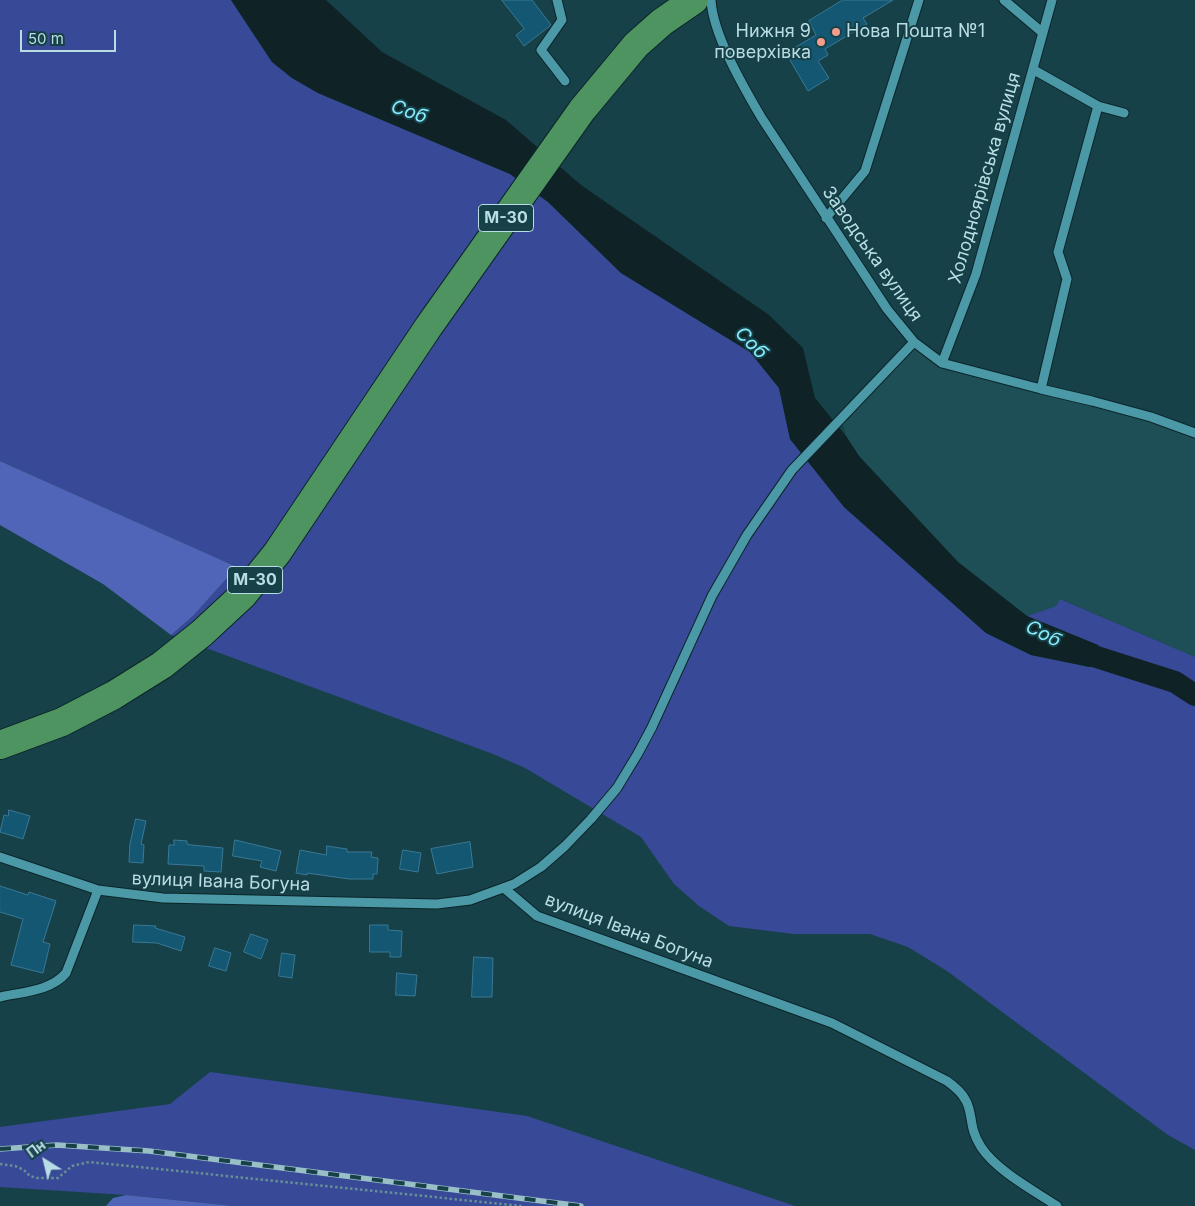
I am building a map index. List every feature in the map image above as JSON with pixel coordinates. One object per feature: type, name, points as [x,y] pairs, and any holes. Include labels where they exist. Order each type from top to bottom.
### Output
[{"type":"highway","name":"М-30","points":[[0,745],[62,722],[114,695],[169,659],[202,633],[243,596],[277,553],[430,326],[582,110],[636,45],[662,22],[694,0]]},
{"type":"street","points":[[557,0],[562,20],[541,50],[565,81]]},
{"type":"street","name":"Заводська вулиця","points":[[711,0],[715,22],[744,87],[826,218],[887,309],[914,342],[942,363],[1151,417],[1195,433]]},
{"type":"street","points":[[826,218],[865,171],[919,0]]},
{"type":"street","points":[[1004,0],[1043,33]]},
{"type":"street","name":"Холодноярівська вулиця","points":[[942,363],[976,274],[1052,0]]},
{"type":"street","points":[[1034,70],[1098,106],[1124,113]]},
{"type":"street","points":[[1041,389],[1067,279],[1058,252],[1098,106]]},
{"type":"street","points":[[504,888],[541,867],[565,846],[617,788],[652,727],[728,565],[792,470],[914,342]]},
{"type":"street","name":"вулиця Івана Богуна","points":[[0,857],[98,890],[179,899],[437,904],[470,900],[504,888],[537,916],[832,1023],[947,1080],[959,1089],[966,1098],[971,1109],[975,1136],[990,1158],[1057,1206]]},
{"type":"street","points":[[0,997],[51,985],[60,980],[66,973],[98,890]]},
{"type":"path","points":[[0,1164],[15,1166],[24,1170],[30,1176],[38,1178],[58,1178],[72,1166],[89,1162],[522,1206]]},
{"type":"shaded area","points":[[0,0],[231,0],[272,62],[292,78],[318,93],[510,174],[548,202],[621,273],[750,352],[779,388],[790,439],[844,507],[986,633],[1031,655],[1089,667],[1103,652],[1098,645],[1027,616],[1056,606],[1060,599],[1195,657],[1195,1150],[1168,1135],[947,971],[908,947],[870,934],[794,934],[729,926],[699,906],[674,884],[641,837],[525,768],[493,754],[171,635],[193,616],[237,567],[0,461]]},
{"type":"shaded area","points":[[914,342],[942,363],[1195,433],[1195,657],[1061,599],[1056,606],[1027,616],[958,562],[859,456],[846,436],[841,418]]},
{"type":"shaded area","points":[[0,461],[237,567],[193,616],[171,635],[103,584],[0,525]]},
{"type":"shaded area","points":[[210,1072],[527,1116],[795,1206],[234,1206],[126,1195],[0,1187],[0,1127],[170,1104]]},
{"type":"shaded area","points":[[126,1195],[234,1206],[106,1206],[113,1198]]},
{"type":"water","points":[[231,0],[326,0],[382,52],[506,120],[581,185],[769,315],[803,348],[815,398],[846,436],[859,456],[958,562],[1027,616],[1098,645],[1111,661],[1090,667],[1031,655],[986,633],[844,507],[790,439],[779,388],[750,352],[621,273],[548,202],[510,174],[318,93],[292,78],[272,62]]},
{"type":"building","points":[[502,0],[532,0],[551,25],[524,46],[516,35],[524,29]]},
{"type":"building","name":"Нижня 9 поверхівка","points":[[843,0],[893,0],[863,18],[867,24],[825,49],[828,55],[818,61],[829,78],[808,91],[786,53],[816,35],[809,21]]},
{"type":"building","points":[[9,810],[30,816],[23,839],[0,832],[4,815],[8,816]]},
{"type":"building","points":[[136,819],[146,821],[141,844],[144,845],[143,863],[129,862],[130,844]]},
{"type":"building","points":[[174,840],[187,841],[187,844],[191,845],[223,848],[221,872],[204,871],[204,866],[168,864],[169,845],[174,845]]},
{"type":"building","points":[[235,840],[281,851],[276,871],[260,867],[262,861],[233,856]]},
{"type":"building","points":[[470,842],[473,867],[437,874],[431,849]]},
{"type":"building","points":[[327,846],[347,849],[347,852],[372,852],[371,857],[378,858],[377,874],[373,874],[373,879],[349,879],[296,873],[300,850],[326,855]]},
{"type":"building","points":[[403,850],[421,853],[418,872],[400,869]]},
{"type":"building","points":[[0,886],[28,895],[29,892],[56,901],[43,942],[50,944],[43,973],[11,965],[23,919],[0,912]]},
{"type":"building","points":[[134,925],[156,926],[155,928],[185,937],[181,951],[157,943],[133,942]]},
{"type":"building","points":[[370,925],[388,925],[388,930],[402,931],[401,957],[390,957],[390,952],[370,952]]},
{"type":"building","points":[[251,934],[268,940],[261,959],[244,952]]},
{"type":"building","points":[[215,948],[231,953],[226,971],[209,966]]},
{"type":"building","points":[[282,953],[295,955],[292,978],[279,976]]},
{"type":"building","points":[[474,957],[493,958],[492,997],[472,997]]},
{"type":"building","points":[[397,973],[417,975],[415,996],[396,995]]},
{"type":"waterway","name":"Соб","points":[[1081,652],[1175,682],[1195,695]]},
{"type":"railway","points":[[0,1149],[57,1145],[149,1151],[581,1206]]},
{"type":"place","name":"Нова Пошта №1","points":[[836,32]]},
{"type":"place","name":"Нижня 9 поверхівка","points":[[821,42]]}]
